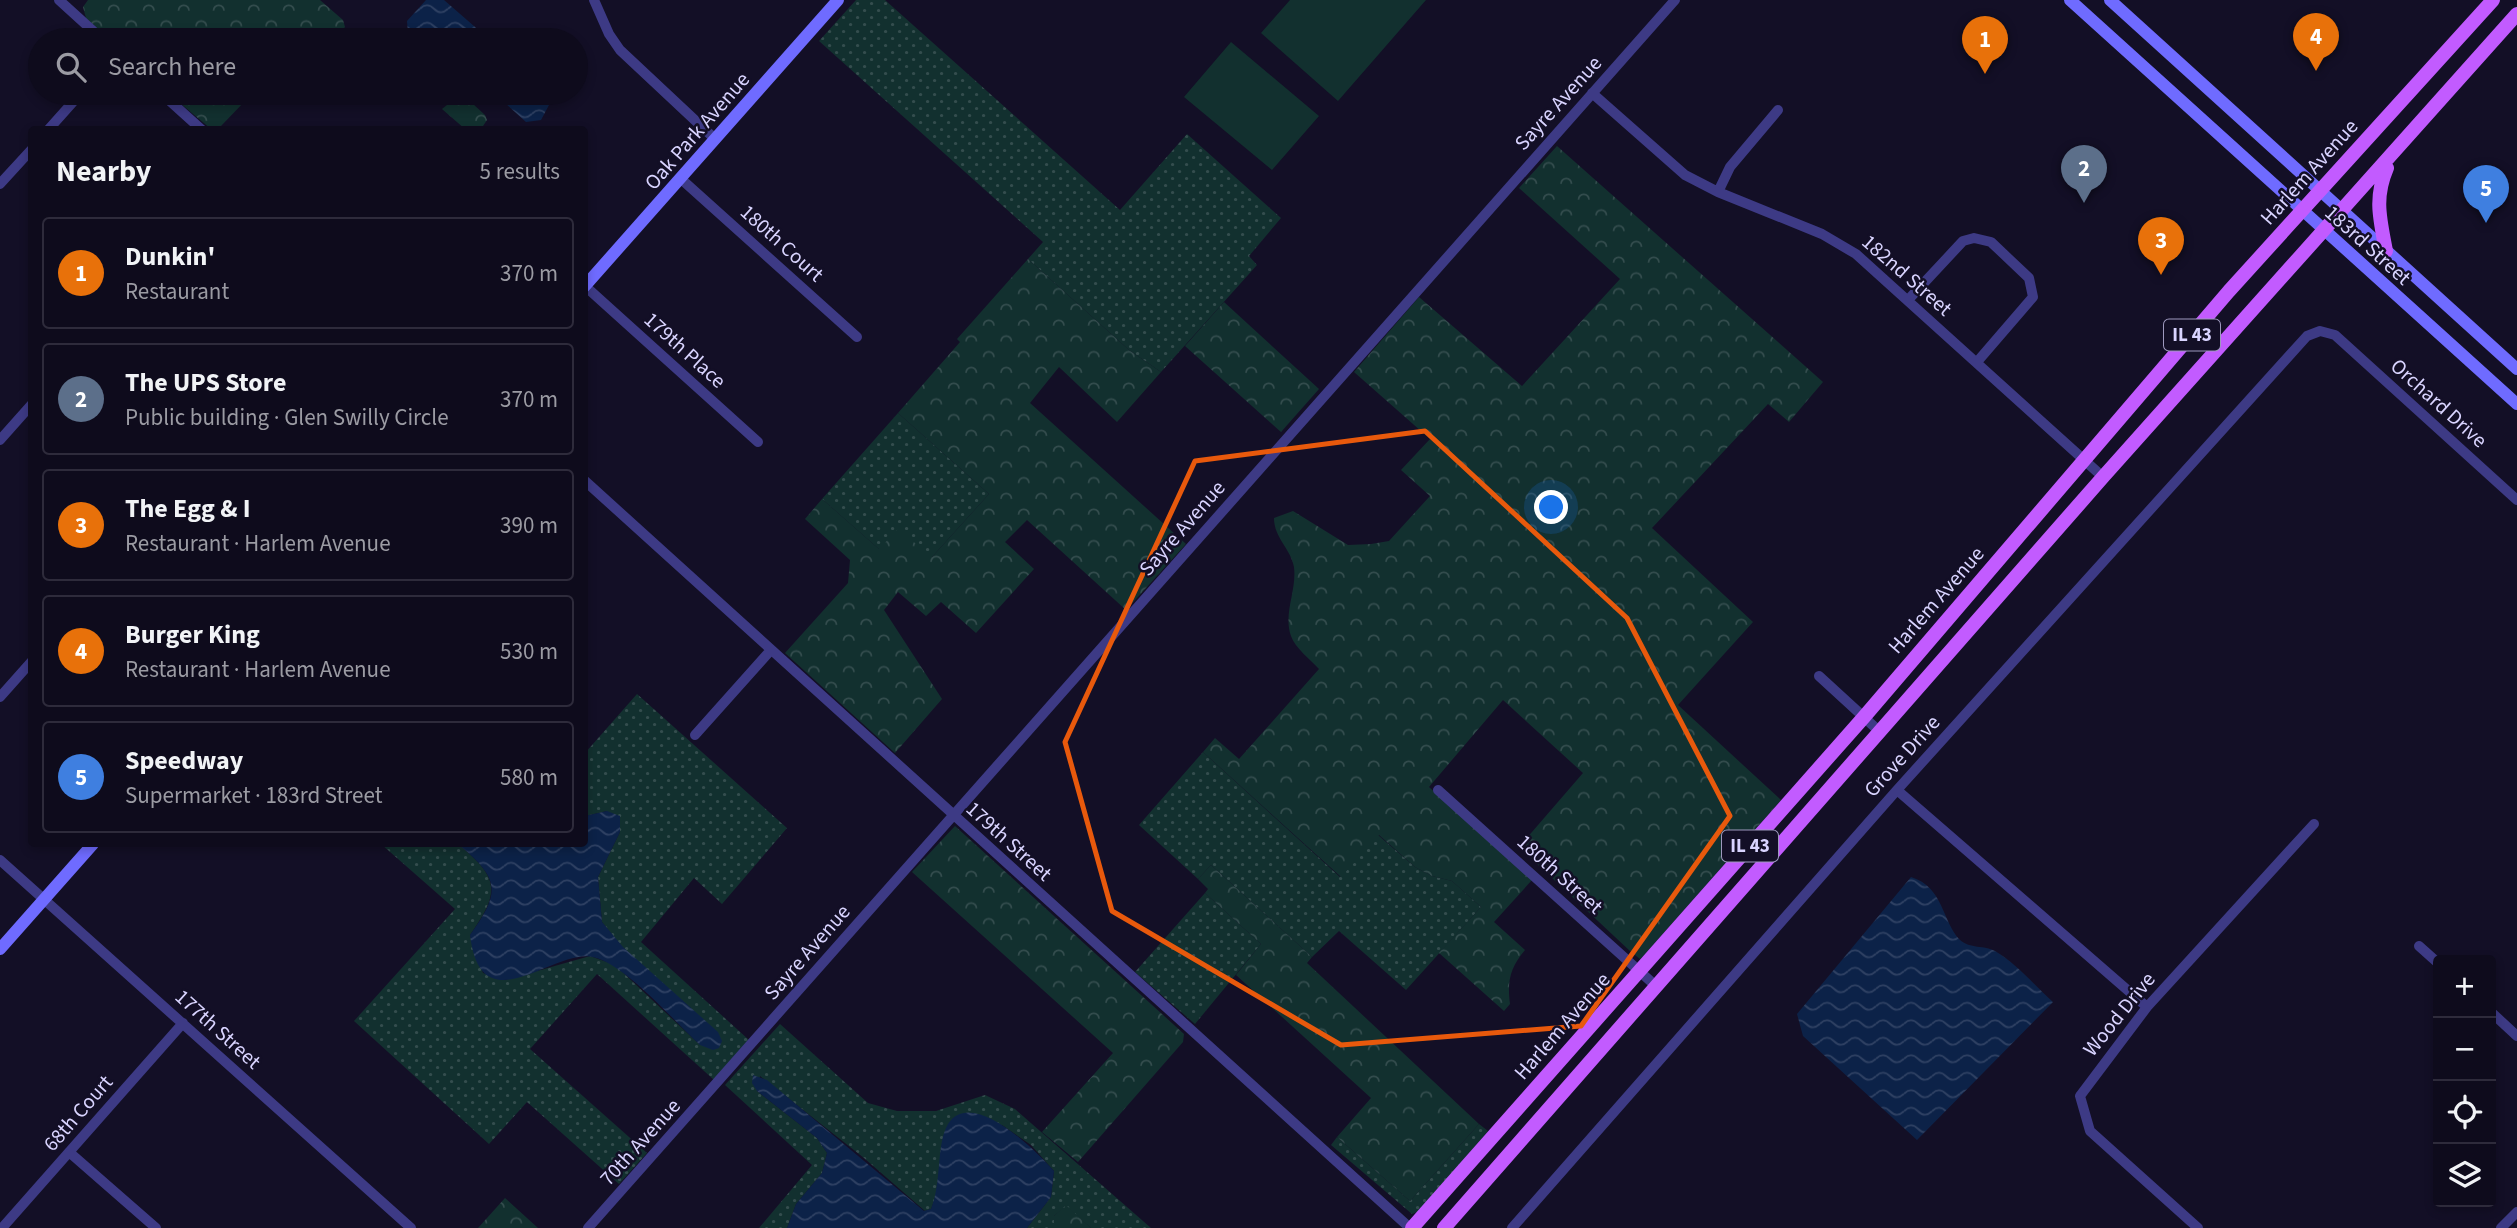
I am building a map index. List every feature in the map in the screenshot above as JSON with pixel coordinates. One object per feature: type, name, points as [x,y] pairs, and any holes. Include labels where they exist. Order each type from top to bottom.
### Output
[{"type":"main road","name":"Harlem Avenue","points":[[1411,1228],[1864,717],[2230,291],[2493,0]]},
{"type":"main road","name":"Harlem Avenue","points":[[1444,1228],[2103,477],[2517,14]]},
{"type":"main road","points":[[2386,251],[2379,216],[2378,188],[2392,155]]},
{"type":"street","points":[[59,0],[71,4],[92,28]]},
{"type":"street","points":[[594,0],[609,34],[620,50],[715,139]]},
{"type":"street","name":"Oak Park Avenue","points":[[588,284],[838,0]]},
{"type":"street","name":"Sayre Avenue","points":[[720,1082],[1675,0]]},
{"type":"street","name":"183rd Street","points":[[2070,0],[2517,404]]},
{"type":"street","name":"183rd Street","points":[[2110,0],[2517,369]]},
{"type":"street","name":"182nd Street","points":[[1592,93],[1685,175],[1718,192],[1822,234],[1856,254],[2103,477]]},
{"type":"street","points":[[52,126],[70,105]]},
{"type":"street","points":[[174,105],[198,126]]},
{"type":"street","points":[[1718,192],[1730,167],[1778,110]]},
{"type":"street","points":[[0,184],[28,153]]},
{"type":"street","name":"180th Court","points":[[680,178],[857,337]]},
{"type":"street","points":[[1908,300],[1963,241],[1974,238],[1991,242],[2029,278],[2033,297],[1977,362]]},
{"type":"street","name":"179th Place","points":[[588,290],[758,442]]},
{"type":"street","name":"Grove Drive","points":[[1512,1228],[1897,790],[2307,336],[2320,331],[2335,335]]},
{"type":"street","name":"Orchard Drive","points":[[2335,335],[2517,500]]},
{"type":"street","points":[[0,440],[28,408]]},
{"type":"street","name":"179th Street","points":[[588,484],[1411,1228]]},
{"type":"street","points":[[695,735],[771,650]]},
{"type":"street","points":[[0,697],[28,666]]},
{"type":"street","points":[[1819,676],[1879,731]]},
{"type":"street","name":"180th Street","points":[[1438,790],[1657,986]]},
{"type":"street","points":[[1897,790],[2147,1007]]},
{"type":"street","name":"Wood Drive","points":[[2198,1228],[2091,1131],[2080,1096],[2147,1007],[2314,824]]},
{"type":"street","points":[[0,949],[90,847]]},
{"type":"street","name":"177th Street","points":[[0,860],[411,1228]]},
{"type":"street","points":[[2419,946],[2433,959]]},
{"type":"street","points":[[2496,1016],[2517,1035]]},
{"type":"street","name":"68th Court","points":[[2,1228],[183,1023]]},
{"type":"street","name":"70th Avenue","points":[[588,1228],[720,1082]]},
{"type":"street","points":[[69,1152],[156,1228]]},
{"type":"street","points":[[2501,1228],[2517,1212]]},
{"type":"highlighted area","points":[[1425,431],[1627,618],[1730,816],[1581,1026],[1341,1045],[1112,911],[1065,742],[1195,461]]},
{"type":"green space","points":[[88,0],[320,0],[343,20],[345,27],[97,28],[86,18],[83,7]]},
{"type":"green space","points":[[856,0],[885,0],[1120,210],[1187,134],[1281,218],[1249,256],[1257,265],[1161,372],[1129,350],[1028,259],[1043,242],[819,41]]},
{"type":"green space","points":[[1290,0],[1426,0],[1338,101],[1261,33]]},
{"type":"green space","points":[[1231,42],[1319,116],[1272,170],[1184,97]]},
{"type":"green space","points":[[182,105],[241,105],[221,126],[207,126]]},
{"type":"green space","points":[[447,105],[474,105],[487,120],[483,126],[462,126],[442,109]]},
{"type":"green space","points":[[1557,146],[1823,382],[1789,422],[1768,404],[1652,528],[1753,622],[1678,705],[1781,800],[1645,954],[1640,959],[1630,951],[1519,847],[1583,773],[1503,700],[1429,787],[1532,880],[1494,922],[1525,950],[1513,969],[1509,982],[1510,1004],[1504,1011],[1439,953],[1481,907],[1452,881],[1432,876],[1415,867],[1379,835],[1341,877],[1203,752],[1215,738],[1239,759],[1319,669],[1291,636],[1289,610],[1294,567],[1277,532],[1274,518],[1293,511],[1348,545],[1371,544],[1389,541],[1430,496],[1401,470],[1430,439],[1354,372],[1419,297],[1522,386],[1620,279],[1519,188]]},
{"type":"green space","points":[[1028,259],[1129,350],[1161,372],[1117,422],[1059,367],[1030,403],[1186,544],[1126,610],[1027,520],[1005,542],[1034,569],[976,633],[941,602],[926,616],[898,592],[884,610],[942,699],[895,753],[785,653],[848,583],[850,560],[805,519],[822,499],[879,549],[898,529],[932,557],[989,494],[898,413],[960,342],[957,339]]},
{"type":"green space","points":[[1224,302],[1319,389],[1281,432],[1185,346]]},
{"type":"green space","points":[[898,413],[989,494],[932,557],[880,550],[822,499]]},
{"type":"green space","points":[[637,694],[787,828],[722,904],[694,878],[641,942],[749,1040],[714,1080],[597,974],[530,1049],[647,1153],[619,1184],[527,1102],[489,1144],[354,1021],[455,909],[384,847],[462,847],[482,866],[491,886],[487,907],[470,935],[483,973],[505,980],[590,956],[615,965],[700,1045],[602,922],[598,877],[620,832],[607,811],[588,815],[588,750]]},
{"type":"green space","points":[[1203,752],[1340,877],[1378,835],[1415,867],[1432,876],[1452,881],[1481,907],[1406,990],[1339,931],[1312,957],[1211,865],[1198,879],[1139,825]]},
{"type":"green space","points":[[955,826],[1184,1034],[1183,1042],[1078,1162],[1042,1132],[1113,1053],[912,872]]},
{"type":"green space","points":[[1211,865],[1312,957],[1307,963],[1479,1124],[1410,1201],[1337,1137],[1371,1098],[1236,975],[1261,944],[1205,893],[1208,889],[1198,879]]},
{"type":"green space","points":[[1205,893],[1261,944],[1195,1024],[1135,972]]},
{"type":"green space","points":[[780,1024],[868,1103],[897,1111],[936,1111],[985,1095],[1015,1109],[1151,1228],[1091,1228],[1066,1206],[1054,1216],[1054,1228],[1027,1228],[1051,1197],[1054,1171],[1031,1145],[1002,1125],[942,1144],[937,1193],[931,1209],[925,1211],[864,1158],[760,1076],[757,1091],[817,1138],[827,1153],[822,1173],[796,1204],[787,1228],[759,1228],[812,1165],[725,1085]]},
{"type":"green space","points":[[1479,1124],[1488,1131],[1420,1211],[1412,1214],[1331,1145],[1337,1137],[1410,1201]]},
{"type":"green space","points":[[505,1198],[538,1228],[478,1228]]},
{"type":"green space","points":[[1066,1205],[1091,1228],[1054,1228],[1054,1216]]},
{"type":"water","points":[[426,0],[444,0],[476,28],[408,28],[407,21]]},
{"type":"water","points":[[507,105],[549,105],[541,120],[526,122]]},
{"type":"water","points":[[607,811],[620,816],[620,832],[598,877],[602,922],[623,947],[718,1032],[722,1041],[719,1048],[713,1050],[700,1045],[620,970],[593,957],[577,957],[521,977],[503,980],[488,976],[477,962],[470,935],[487,907],[491,886],[482,866],[462,847],[588,847],[588,815]]},
{"type":"water","points":[[1911,877],[1930,889],[1960,940],[1968,945],[1991,949],[2003,956],[2053,1002],[1917,1140],[1803,1036],[1797,1014]]},
{"type":"water","points":[[753,1075],[767,1080],[924,1211],[931,1209],[937,1187],[944,1132],[959,1114],[972,1113],[988,1117],[1034,1150],[1054,1171],[1051,1197],[1027,1228],[787,1228],[796,1204],[822,1173],[827,1153],[817,1138],[757,1091],[752,1083]]},
{"type":"place","name":"Burger King","points":[[2316,71]]},
{"type":"place","name":"Dunkin'","points":[[1985,74]]},
{"type":"place","name":"The UPS Store","points":[[2084,203]]},
{"type":"place","name":"Speedway","points":[[2486,223]]},
{"type":"place","name":"The Egg & I","points":[[2161,275]]}]
